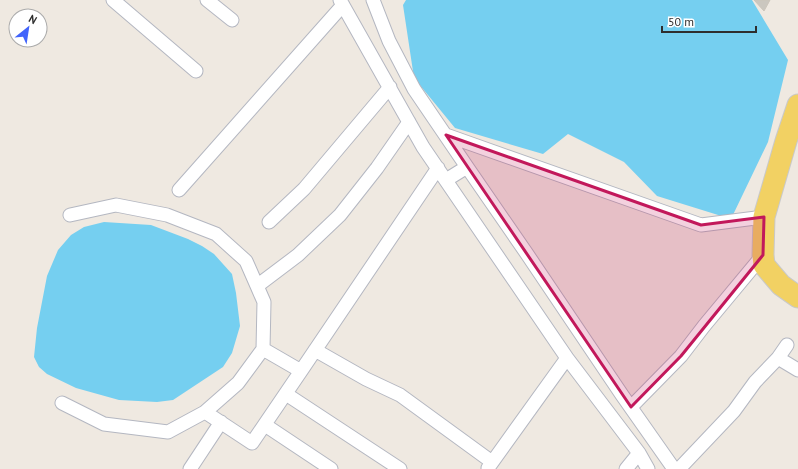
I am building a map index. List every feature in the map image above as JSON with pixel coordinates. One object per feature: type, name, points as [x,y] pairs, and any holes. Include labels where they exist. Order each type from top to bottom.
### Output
[{"type":"main road","points":[[798,105],[764,217],[763,255],[764,265],[781,285],[798,298]]},
{"type":"street","points":[[113,0],[196,71]]},
{"type":"street","points":[[207,0],[232,20]]},
{"type":"street","points":[[373,0],[389,41],[414,89],[674,469]]},
{"type":"street","points":[[179,190],[342,2],[423,147],[567,358],[639,453],[648,469]]},
{"type":"street","points":[[269,222],[304,189],[390,87]]},
{"type":"street","points":[[257,286],[298,255],[340,215],[377,168],[409,122]]},
{"type":"street","points":[[446,135],[701,225],[764,217]]},
{"type":"street","points":[[446,180],[467,167]]},
{"type":"street","points":[[205,412],[252,443],[438,168]]},
{"type":"street","points":[[62,403],[104,424],[168,432],[205,412],[238,382],[264,349],[264,302],[246,261],[216,234],[167,215],[116,205],[70,215]]},
{"type":"street","points":[[631,407],[681,356],[763,255]]},
{"type":"street","points":[[679,469],[734,411],[755,382],[778,358],[787,345]]},
{"type":"street","points":[[264,349],[301,370]]},
{"type":"street","points":[[315,350],[366,379],[400,395],[490,466],[567,358]]},
{"type":"street","points":[[778,358],[798,370]]},
{"type":"street","points":[[286,394],[400,469]]},
{"type":"street","points":[[190,469],[221,422]]},
{"type":"street","points":[[264,425],[330,469]]},
{"type":"street","points":[[626,469],[639,453]]},
{"type":"highlighted area","points":[[446,135],[701,225],[764,217],[763,255],[681,356],[631,407]]},
{"type":"water","points":[[406,0],[752,0],[788,60],[768,142],[731,219],[657,196],[624,162],[568,134],[543,154],[455,128],[414,78],[403,5]]},
{"type":"water","points":[[104,222],[151,225],[188,239],[214,254],[232,274],[240,326],[232,353],[223,367],[173,400],[157,402],[119,400],[76,388],[47,374],[39,367],[34,357],[37,328],[47,276],[58,250],[71,235],[84,227]]},
{"type":"building","points":[[754,0],[770,0],[764,11]]}]
